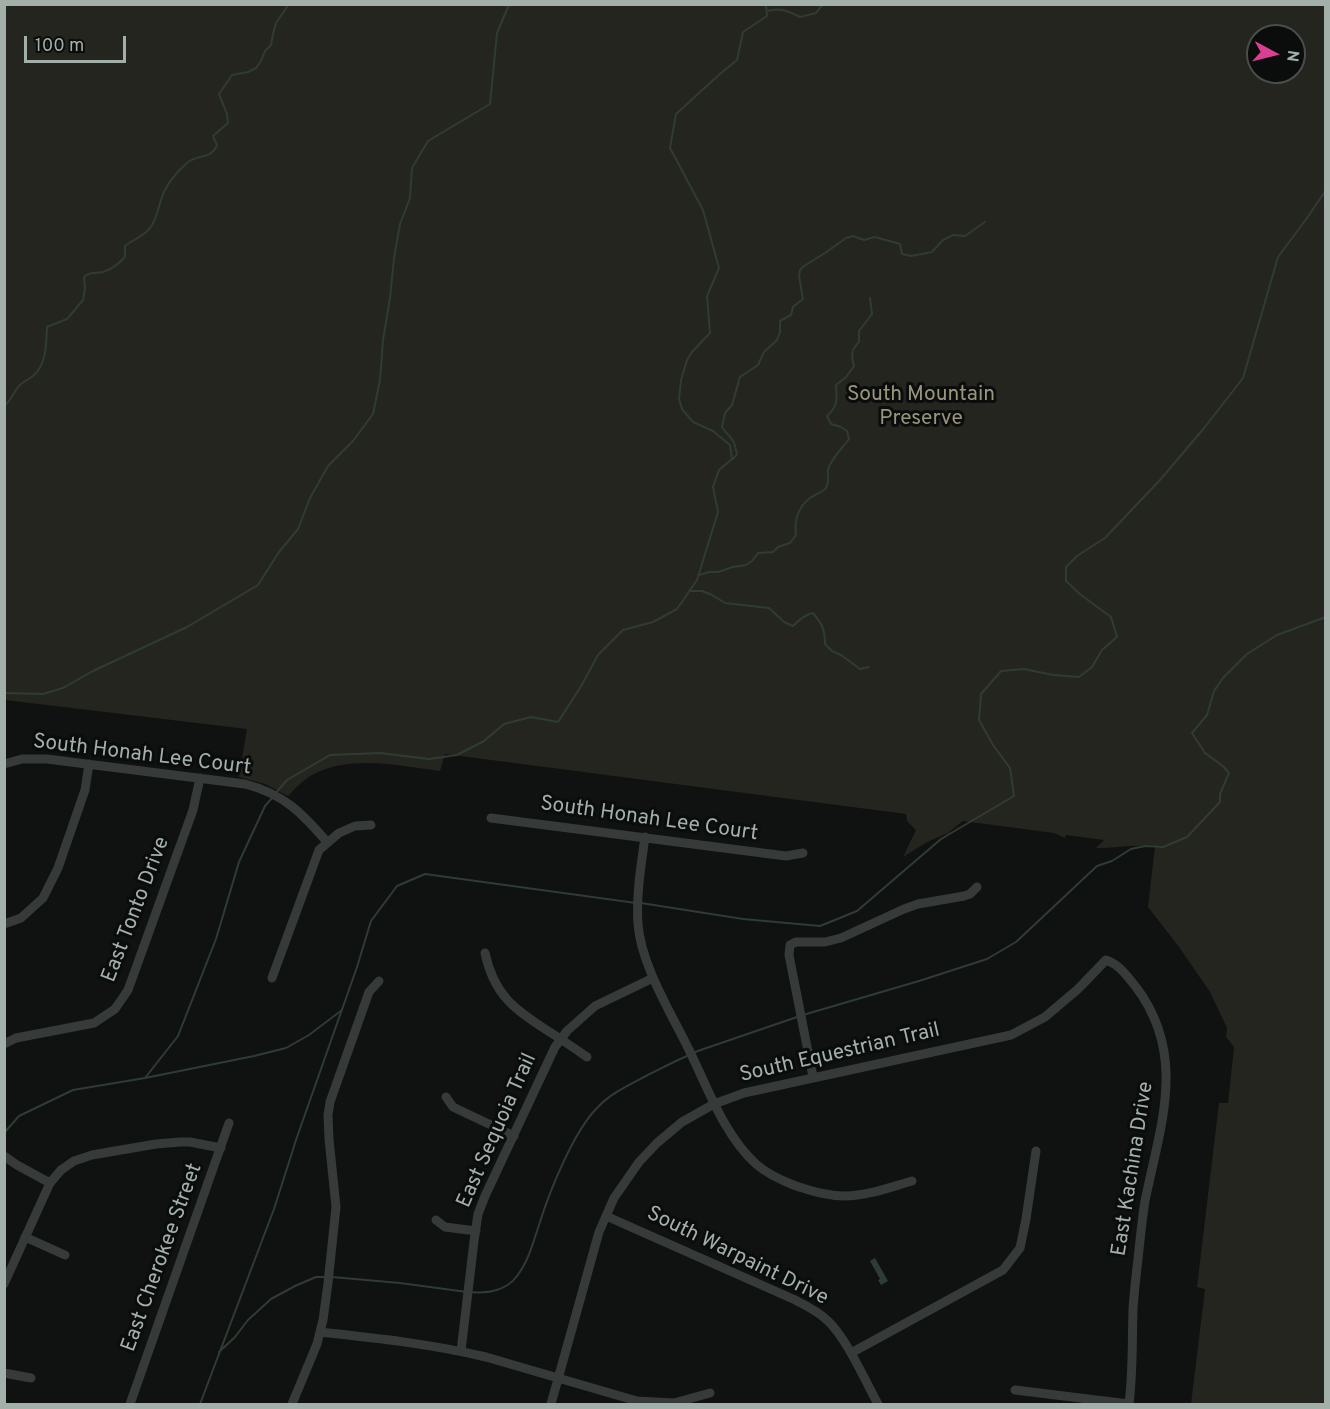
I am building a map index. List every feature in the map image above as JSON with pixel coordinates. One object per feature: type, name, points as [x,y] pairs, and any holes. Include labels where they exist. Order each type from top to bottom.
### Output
[{"type":"street","name":"South Honah Lee Court","points":[[4,764],[35,758],[245,784],[268,791],[290,804],[327,842]]},
{"type":"street","points":[[4,924],[21,918],[44,898],[58,868],[85,790],[89,764]]},
{"type":"street","name":"East Tonto Drive","points":[[4,1044],[33,1034],[94,1023],[115,1009],[131,982],[193,810],[201,778]]},
{"type":"street","name":"South Honah Lee Court","points":[[491,818],[786,856],[803,853]]},
{"type":"street","points":[[272,978],[319,850],[339,833],[355,826],[371,825]]},
{"type":"street","points":[[645,837],[638,897],[641,946],[653,978],[714,1104],[734,1138],[756,1164],[785,1182],[817,1193],[846,1196],[912,1182]]},
{"type":"street","points":[[813,1077],[789,955],[792,943],[825,942],[841,938],[904,909],[918,904],[964,896],[977,887]]},
{"type":"street","points":[[485,953],[493,979],[502,995],[520,1013],[587,1057]]},
{"type":"street","name":"South Equestrian Trail","points":[[551,1404],[599,1232],[614,1198],[639,1162],[682,1122],[714,1104],[744,1093],[1011,1035],[1045,1017],[1078,989],[1106,960]]},
{"type":"street","name":"East Kachina Drive","points":[[1106,960],[1116,964],[1131,981],[1152,1014],[1165,1056],[1167,1079],[1165,1107],[1145,1203],[1140,1245],[1133,1307],[1132,1377],[1129,1404]]},
{"type":"street","name":"East Sequoia Trail","points":[[460,1351],[478,1214],[555,1047],[567,1031],[595,1006],[653,978]]},
{"type":"street","points":[[292,1404],[317,1344],[323,1320],[330,1269],[336,1207],[329,1139],[330,1102],[369,992],[379,981]]},
{"type":"street","points":[[446,1097],[453,1107],[514,1136]]},
{"type":"street","name":"East Cherokee Street","points":[[130,1404],[229,1123]]},
{"type":"street","points":[[4,1284],[50,1184],[61,1170],[74,1161],[92,1155],[156,1144],[190,1142],[221,1148]]},
{"type":"street","points":[[851,1353],[1003,1270],[1020,1248],[1036,1151]]},
{"type":"street","points":[[4,1156],[50,1184]]},
{"type":"street","name":"South Warpaint Drive","points":[[606,1216],[804,1304],[829,1322],[851,1353],[878,1404]]},
{"type":"street","points":[[436,1220],[445,1227],[476,1232]]},
{"type":"street","points":[[25,1237],[65,1256]]},
{"type":"street","points":[[320,1332],[460,1351],[638,1401],[674,1403],[710,1393]]},
{"type":"street","points":[[4,1373],[31,1378]]},
{"type":"street","points":[[1015,1390],[1129,1404]]},
{"type":"green space","name":"South Mountain Preserve","points":[[5,4],[1325,5],[1325,1404],[1191,1404],[1205,1289],[1197,1287],[1219,1103],[1228,1103],[1234,1047],[1226,1037],[1227,1028],[1210,992],[1148,907],[1155,846],[1096,848],[1104,840],[1066,835],[1065,838],[1054,833],[963,821],[948,833],[927,842],[903,857],[916,830],[907,821],[906,814],[445,754],[440,771],[375,763],[343,765],[327,769],[309,777],[288,796],[265,784],[239,777],[247,729],[5,700]]},
{"type":"shaded area","points":[[875,1258],[888,1281],[881,1285],[870,1261]]},
{"type":"waterway","points":[[4,406],[20,385],[33,376],[41,366],[45,353],[47,327],[67,319],[83,300],[84,277],[91,273],[107,271],[116,266],[125,257],[125,246],[145,233],[152,225],[164,192],[174,176],[191,160],[214,150],[217,145],[213,136],[228,123],[219,94],[232,75],[256,68],[271,45],[276,23],[289,4]]},
{"type":"waterway","points":[[4,693],[43,694],[63,688],[93,671],[187,627],[258,585],[279,552],[298,529],[310,498],[328,466],[353,441],[373,414],[380,380],[394,258],[400,224],[410,198],[412,168],[428,141],[490,104],[497,33],[508,7],[512,4]]},
{"type":"waterway","points":[[275,794],[287,780],[330,755],[380,753],[429,759],[457,755],[484,741],[504,724],[531,717],[558,722],[598,655],[623,630],[653,622],[677,609],[697,580],[718,512],[713,487],[719,470],[732,459],[730,445],[713,431],[693,422],[682,409],[679,399],[681,380],[687,360],[710,333],[707,296],[719,268],[703,210],[670,148],[676,114],[737,60],[743,32],[767,16],[766,4]]},
{"type":"waterway","points":[[767,11],[784,10],[800,17],[816,13],[823,4]]},
{"type":"waterway","points":[[641,903],[743,919],[820,926],[857,911],[941,839],[1014,796],[1010,768],[993,745],[979,720],[981,694],[1001,671],[1024,669],[1079,677],[1092,667],[1102,650],[1117,637],[1111,617],[1066,581],[1066,567],[1077,556],[1105,538],[1160,480],[1243,378],[1278,257],[1326,190]]},
{"type":"waterway","points":[[733,459],[737,454],[735,444],[722,427],[725,413],[732,405],[740,377],[758,365],[764,352],[777,340],[780,321],[791,315],[793,307],[803,299],[799,276],[804,266],[846,238],[853,236],[864,240],[875,237],[900,244],[902,254],[911,256],[932,252],[943,240],[953,235],[965,236],[985,222]]},
{"type":"waterway","points":[[699,575],[746,565],[758,553],[773,552],[778,547],[790,543],[796,535],[796,520],[802,506],[826,488],[829,466],[849,439],[847,431],[831,424],[827,416],[836,402],[836,385],[854,366],[852,353],[859,342],[859,331],[872,314],[870,298]]},
{"type":"waterway","points":[[690,591],[702,591],[725,603],[769,608],[784,622],[793,626],[804,616],[813,613],[822,627],[825,644],[832,651],[860,669],[869,667]]},
{"type":"waterway","points":[[803,1015],[987,959],[1016,942],[1097,866],[1112,861],[1131,849],[1145,846],[1163,847],[1187,837],[1220,802],[1220,794],[1229,773],[1205,753],[1192,733],[1207,715],[1214,691],[1223,678],[1247,654],[1277,635],[1326,617]]},
{"type":"waterway","points":[[145,1078],[178,1036],[216,939],[239,862],[265,806],[272,798]]},
{"type":"waterway","points":[[200,1404],[274,1209],[371,921],[397,886],[425,874],[636,903]]},
{"type":"waterway","points":[[4,1133],[19,1116],[73,1090],[145,1078],[286,1048],[309,1035],[342,1010]]},
{"type":"waterway","points":[[692,1053],[797,1017]]},
{"type":"waterway","points":[[472,1292],[491,1292],[503,1288],[513,1281],[521,1270],[571,1146],[597,1108],[620,1090],[687,1056]]},
{"type":"waterway","points":[[219,1352],[271,1299],[316,1277],[326,1277]]},
{"type":"waterway","points":[[332,1277],[467,1292]]}]
